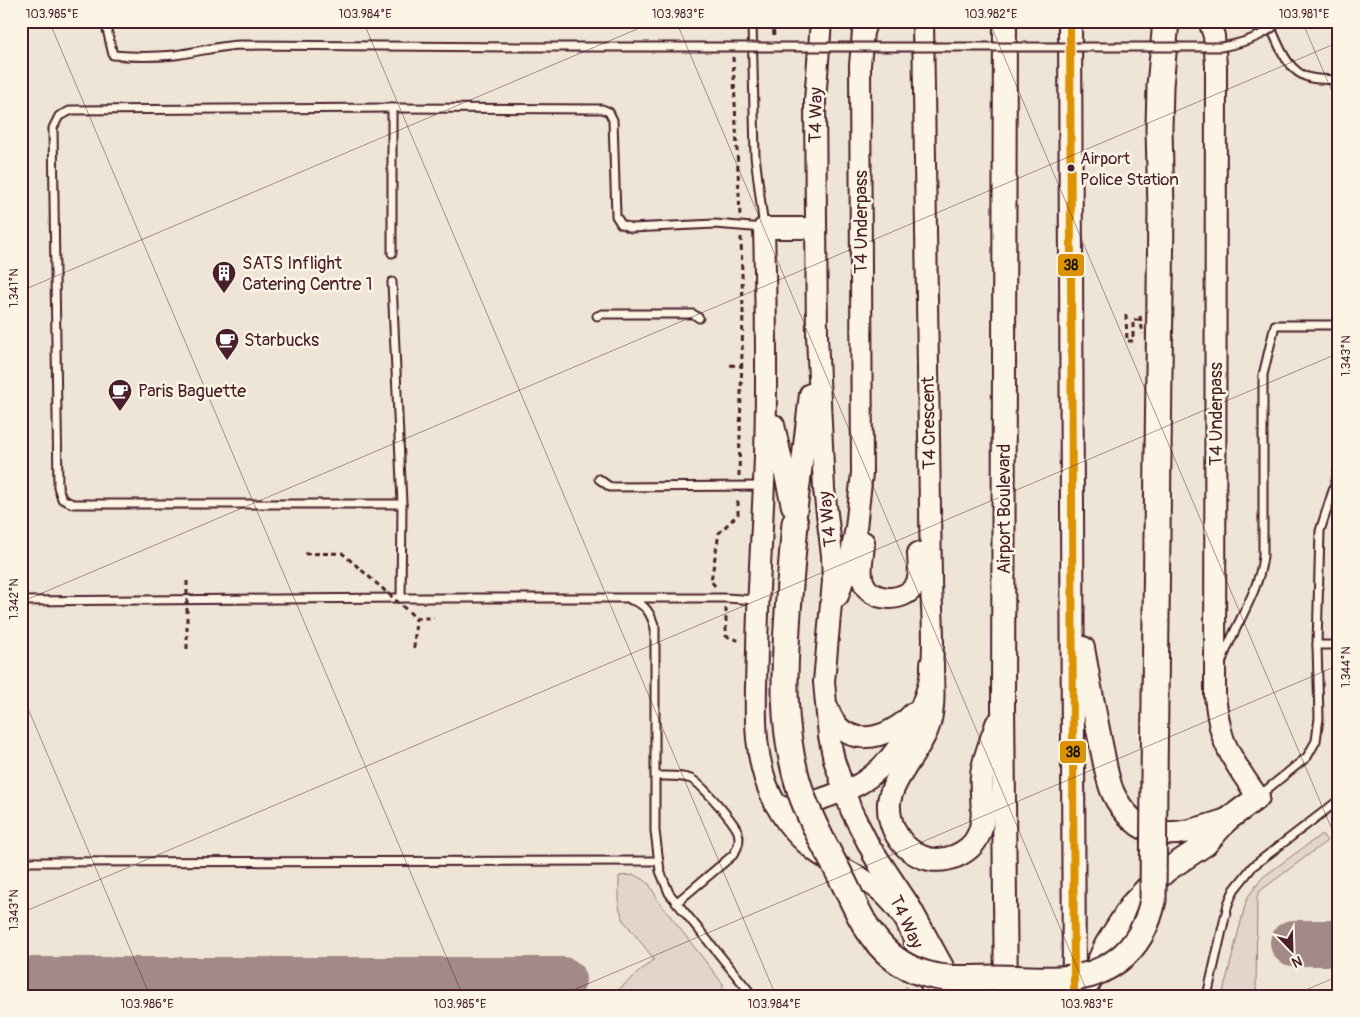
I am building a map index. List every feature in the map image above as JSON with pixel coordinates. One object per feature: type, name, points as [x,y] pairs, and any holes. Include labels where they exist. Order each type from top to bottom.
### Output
[{"type":"highway","name":"Airport Boulevard","points":[[1006,21],[1003,704],[1006,996]]},
{"type":"highway","points":[[1070,21],[1074,996]]},
{"type":"highway","points":[[795,523],[784,665],[784,693],[790,748],[801,792],[820,837],[867,928],[878,943],[905,967],[927,975],[950,978],[1064,979],[1086,976],[1118,960],[1142,934],[1149,918],[1153,900],[1161,210],[1159,128],[1160,86],[1166,21]]},
{"type":"highway","points":[[1072,591],[1106,767],[1112,792],[1122,809],[1132,820],[1146,829],[1159,833],[1194,831],[1227,820]]},
{"type":"highway","points":[[932,664],[930,719],[922,740],[893,789],[890,801],[892,827],[905,847],[916,854],[927,859],[940,860],[952,858],[971,846],[977,838],[981,824],[982,774],[1003,704]]},
{"type":"highway","points":[[1083,996],[1106,944],[1132,904],[1167,870],[1206,844],[1227,820],[1258,796]]},
{"type":"highway","points":[[874,854],[908,905],[958,996]]},
{"type":"main road","name":"T4 Underpass","points":[[828,629],[850,558],[856,528],[862,473],[860,65],[863,32],[867,21]]},
{"type":"main road","name":"T4 Crescent","points":[[775,804],[785,808],[794,807],[845,791],[875,773],[889,759],[905,737],[924,698],[932,664],[923,21]]},
{"type":"main road","name":"T4 Underpass","points":[[1209,21],[1214,36],[1216,66],[1215,681],[1217,711],[1225,743],[1244,777],[1258,796]]},
{"type":"main road","name":"T4 Way","points":[[819,24],[815,101],[817,335],[824,489],[833,581],[824,682],[829,736],[834,760],[851,810],[906,920],[927,970],[934,996]]},
{"type":"main road","points":[[816,228],[764,228],[767,394],[758,600],[757,736],[760,761],[764,781],[775,804],[788,824],[820,855],[865,880],[880,891],[906,920]]},
{"type":"main road","points":[[795,523],[817,335]]},
{"type":"main road","points":[[767,394],[795,523]]},
{"type":"main road","points":[[862,473],[864,544],[862,579],[872,594],[883,598],[896,597],[913,588],[918,577],[917,533],[928,428]]},
{"type":"main road","points":[[826,701],[830,716],[841,730],[865,738],[876,737],[889,732],[911,716],[924,698]]},
{"type":"lane","points":[[105,21],[114,55],[136,57],[177,54],[240,45],[1221,47],[1256,38],[1272,29],[1280,21]]},
{"type":"lane","points":[[402,504],[73,504],[62,499],[58,488],[53,128],[59,116],[72,110],[602,109],[609,112],[613,120],[616,216],[621,224],[631,228],[715,224],[764,228],[755,156],[752,21]]},
{"type":"lane","points":[[1268,21],[1284,57],[1296,71],[1312,78],[1339,80]]},
{"type":"lane","points":[[392,108],[392,253]]},
{"type":"lane","points":[[392,282],[402,504],[401,598]]},
{"type":"lane","points":[[597,316],[602,314],[646,313],[693,314],[699,318]]},
{"type":"lane","points":[[1215,681],[1228,644],[1256,588],[1261,573],[1263,556],[1263,375],[1275,325],[1339,325]]},
{"type":"lane","points":[[1258,796],[1307,757],[1316,741],[1319,718],[1317,645],[1320,531],[1336,481],[1339,465]]},
{"type":"lane","points":[[599,479],[604,484],[610,486],[764,486]]},
{"type":"lane","points":[[21,600],[622,598],[758,600]]},
{"type":"lane","points":[[622,598],[645,607],[655,628],[655,830],[658,861],[663,882],[676,903],[753,996]]},
{"type":"lane","points":[[1317,645],[1339,645]]},
{"type":"lane","points":[[656,776],[684,777],[702,786],[735,827],[739,840],[738,848],[734,855],[676,903]]},
{"type":"lane","points":[[1207,996],[1228,904],[1242,878],[1266,855],[1339,800]]},
{"type":"lane","points":[[21,862],[658,861]]},
{"type":"path","points":[[1126,316],[1127,341],[1133,341],[1134,320]]},
{"type":"path","points":[[1140,316],[1142,334]]},
{"type":"path","points":[[730,365],[742,366]]},
{"type":"path","points":[[306,554],[342,553],[416,618],[434,618]]},
{"type":"path","points":[[187,579],[187,649]]},
{"type":"path","points":[[414,648],[416,618]]},
{"type":"shaded area","points":[[21,21],[1339,21],[1339,996],[21,996]]},
{"type":"shaded area","points":[[1322,834],[1327,841],[1260,891],[1257,896],[1256,996],[1222,996],[1247,898],[1263,877]]},
{"type":"shaded area","points":[[634,875],[649,884],[660,903],[723,984],[723,996],[611,996],[654,959],[624,921],[619,907],[619,876]]},
{"type":"taxiway","points":[[1293,943],[1339,943]]},
{"type":"taxiway","points":[[21,980],[563,980]]},
{"type":"transit line","name":"38","points":[[1070,21],[1074,996]]},
{"type":"place","name":"Airport Police Station","points":[[1071,168]]},
{"type":"place","name":"SATS Inflight Catering Centre 1","points":[[224,294]]},
{"type":"place","name":"Starbucks","points":[[227,361]]},
{"type":"place","name":"Paris Baguette","points":[[120,412]]}]
